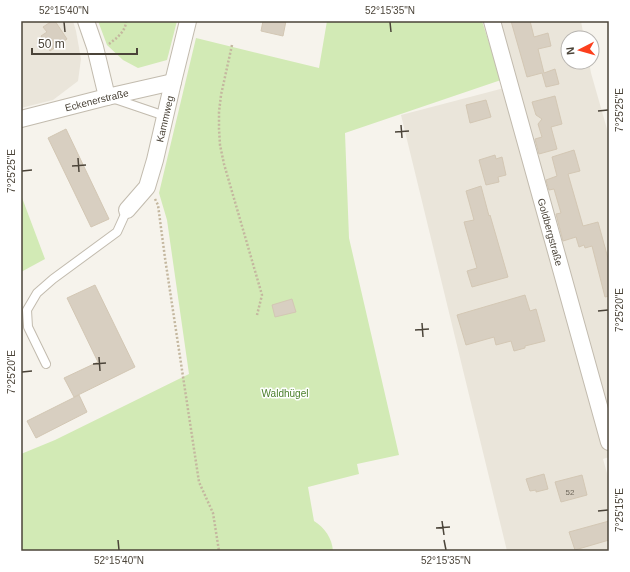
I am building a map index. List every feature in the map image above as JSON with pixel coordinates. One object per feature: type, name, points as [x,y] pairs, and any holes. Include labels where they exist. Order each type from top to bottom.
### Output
[{"type":"street","points":[[86,21],[97,53],[107,97]]},
{"type":"street","name":"Kammweg","points":[[127,210],[147,187],[155,160],[188,21]]},
{"type":"street","name":"Goldbergstraße","points":[[492,21],[609,442]]},
{"type":"street","name":"Eckenerstraße","points":[[21,119],[173,82]]},
{"type":"lane","points":[[107,97],[165,116]]},
{"type":"lane","points":[[46,364],[28,327],[27,310],[37,293],[53,279],[117,232],[127,210]]},
{"type":"path","points":[[97,53],[120,35],[126,26],[126,21]]},
{"type":"path","points":[[232,45],[219,112],[219,129],[224,164],[262,295],[257,315]]},
{"type":"path","points":[[147,187],[158,205],[199,482],[212,513],[219,551]]},
{"type":"shaded area","points":[[21,21],[73,21],[81,59],[78,81],[53,100],[21,108]]},
{"type":"shaded area","points":[[500,21],[581,21],[583,30],[560,30],[560,70],[590,70],[609,136],[609,457],[603,459],[609,480],[609,551],[507,551],[401,115],[516,85]]},
{"type":"green space","points":[[98,21],[177,21],[167,60],[138,68],[123,60],[107,45]]},
{"type":"green space","name":"Waldhügel","points":[[327,21],[482,21],[501,80],[345,133],[349,238],[399,455],[357,464],[359,474],[308,487],[314,521],[327,534],[333,551],[21,551],[21,454],[55,440],[189,374],[167,220],[159,193],[196,38],[319,68]]},
{"type":"green space","points":[[21,195],[45,259],[21,272]]},
{"type":"building","points":[[52,21],[55,21],[67,39],[50,51],[41,36],[47,32],[43,27]]},
{"type":"building","points":[[263,21],[286,21],[283,36],[261,31]]},
{"type":"building","points":[[511,21],[530,21],[534,37],[548,33],[551,46],[538,49],[544,73],[555,69],[559,84],[546,87],[542,73],[527,77]]},
{"type":"building","points":[[555,96],[562,124],[551,127],[557,149],[539,154],[535,139],[542,137],[538,124],[542,119],[536,115],[532,102]]},
{"type":"building","points":[[486,100],[491,117],[470,123],[466,105]]},
{"type":"building","points":[[66,129],[109,219],[91,227],[48,138]]},
{"type":"building","points":[[574,150],[580,171],[568,174],[583,226],[598,222],[609,262],[609,296],[605,297],[592,246],[585,248],[584,245],[579,247],[576,237],[563,241],[556,214],[561,213],[554,189],[549,190],[546,180],[557,176],[552,157]]},
{"type":"building","points":[[495,155],[496,159],[502,157],[506,175],[498,177],[499,182],[486,185],[479,160]]},
{"type":"building","points":[[481,186],[508,277],[472,287],[467,271],[477,268],[464,222],[474,220],[466,191]]},
{"type":"building","points":[[95,285],[135,367],[74,397],[64,378],[98,362],[67,298]]},
{"type":"building","points":[[525,295],[530,311],[536,309],[545,341],[525,346],[525,348],[514,351],[511,341],[496,345],[494,337],[466,345],[457,315]]},
{"type":"building","points":[[292,299],[296,312],[275,317],[272,305]]},
{"type":"building","points":[[79,395],[87,412],[36,438],[27,421]]},
{"type":"building","points":[[544,474],[548,489],[536,492],[536,490],[530,491],[526,479]]},
{"type":"building","points":[[582,475],[587,495],[561,502],[555,482]]},
{"type":"building","points":[[609,521],[609,540],[575,550],[569,532]]}]
